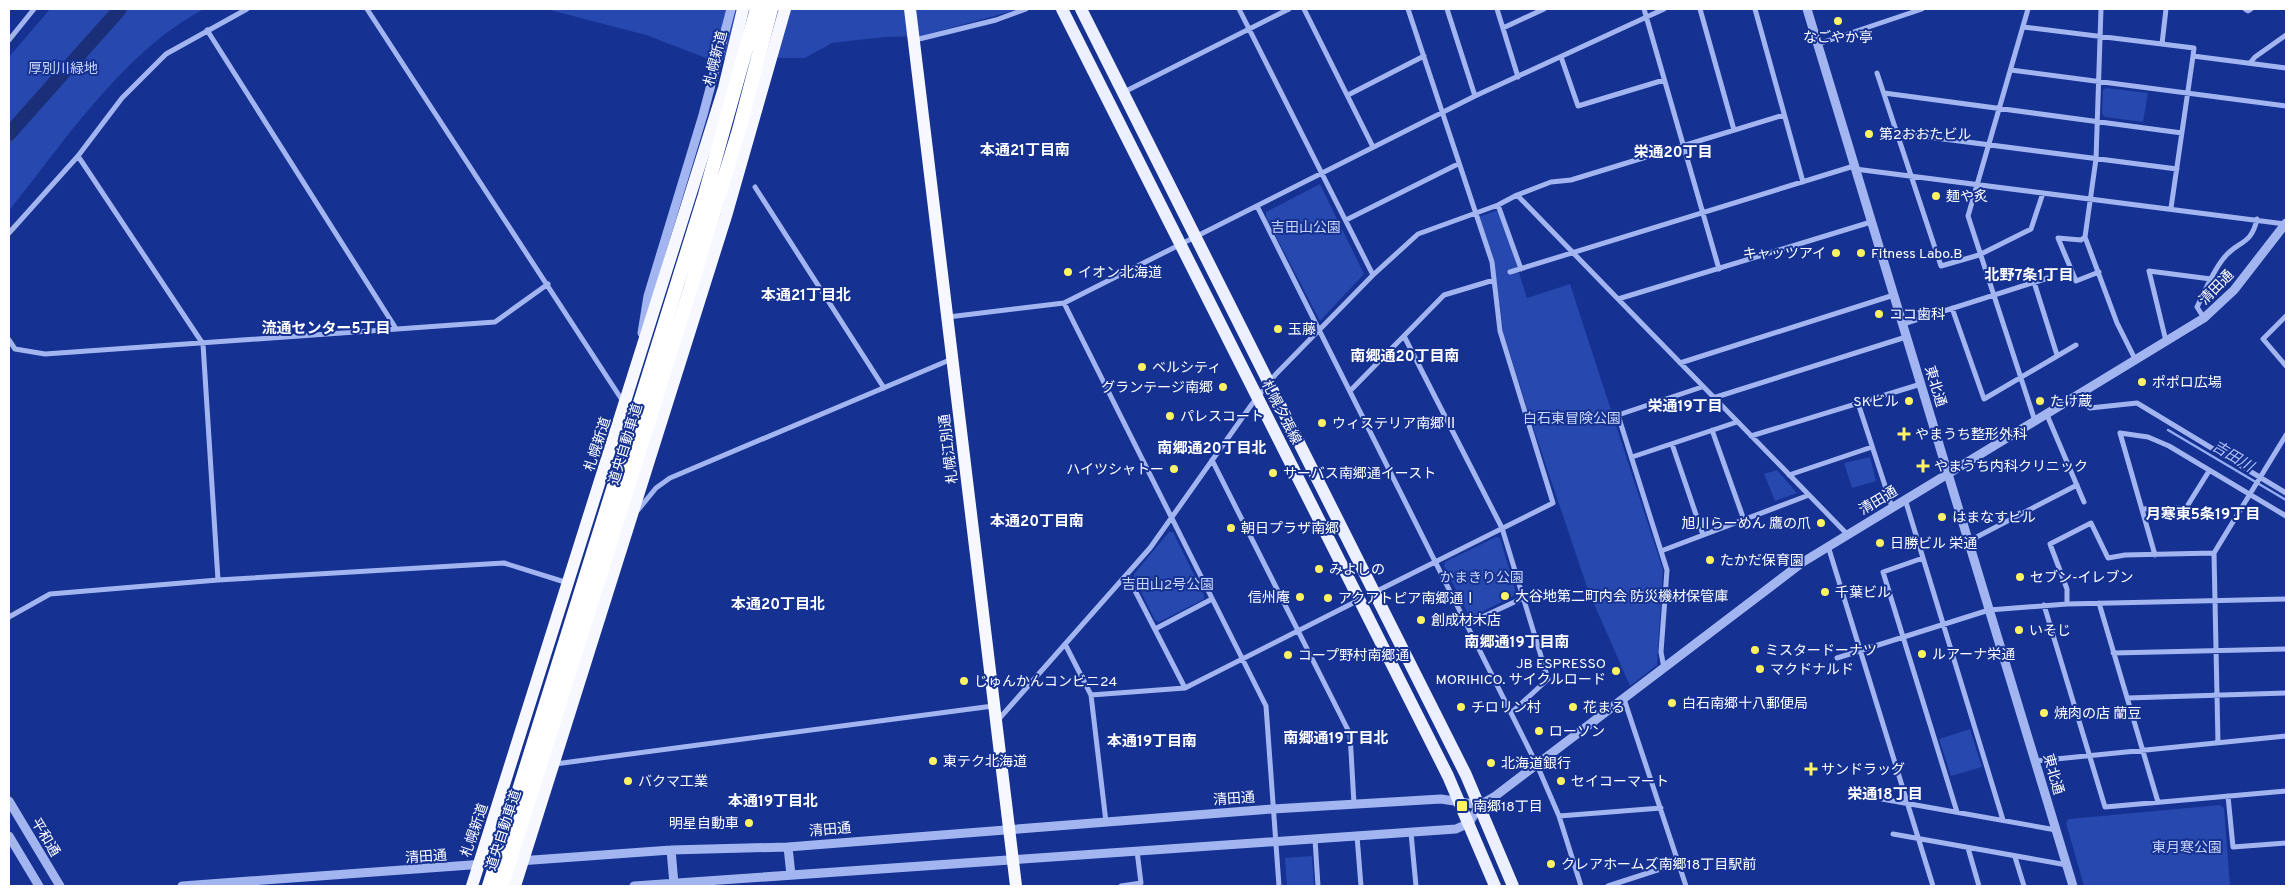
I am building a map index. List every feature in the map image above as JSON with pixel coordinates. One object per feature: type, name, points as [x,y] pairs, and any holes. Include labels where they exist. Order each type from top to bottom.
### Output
[{"type":"highway","name":"札幌新道","points":[[472,886],[724,88],[743,9]]},
{"type":"highway","name":"道央自動車道","points":[[488,886],[703,204],[758,9]]},
{"type":"highway","name":"道央自動車道","points":[[502,886],[694,278],[739,130],[771,9]]},
{"type":"highway","points":[[515,886],[726,216],[785,9]]},
{"type":"highway","name":"札幌江別通","points":[[910,9],[1016,886]]},
{"type":"main road","name":"札幌夕張線","points":[[1062,9],[1459,800],[1491,884]]},
{"type":"main road","name":"札幌夕張線","points":[[1081,9],[1480,805],[1513,886]]},
{"type":"street","points":[[9,40],[34,9]]},
{"type":"street","points":[[9,233],[78,156],[122,98],[166,54],[247,9]]},
{"type":"street","points":[[367,9],[548,284],[625,406]]},
{"type":"street","points":[[634,375],[648,296],[721,52],[731,9]]},
{"type":"street","points":[[914,40],[996,20],[1026,9]]},
{"type":"street","points":[[1240,9],[1373,275]]},
{"type":"street","points":[[1123,92],[1289,9]]},
{"type":"street","points":[[1304,9],[1373,147]]},
{"type":"street","points":[[1375,593],[1553,504],[1500,332],[1492,262],[1408,9]]},
{"type":"street","points":[[1447,9],[1475,96]]},
{"type":"street","points":[[1497,9],[1518,77]]},
{"type":"street","points":[[1503,28],[1544,9]]},
{"type":"street","points":[[1644,9],[1719,270]]},
{"type":"street","points":[[948,317],[1064,303],[1475,96],[1664,9]]},
{"type":"street","points":[[1700,9],[1734,130]]},
{"type":"street","points":[[1755,9],[1803,182]]},
{"type":"street","name":"東北通","points":[[1807,9],[2073,886]]},
{"type":"street","points":[[1818,44],[1922,9]]},
{"type":"street","points":[[2028,9],[1976,183],[1968,216],[1992,295],[2035,422]]},
{"type":"street","points":[[2101,9],[2096,159],[2092,199],[2085,237],[2117,323],[2136,361]]},
{"type":"street","points":[[2162,44],[2166,9]]},
{"type":"street","points":[[2245,9],[2248,11],[2251,9]]},
{"type":"street","points":[[2024,27],[2194,48],[2170,208]]},
{"type":"street","points":[[207,30],[395,327]]},
{"type":"street","points":[[2250,63],[2255,57],[2286,35]]},
{"type":"street","points":[[1348,95],[1424,56]]},
{"type":"street","points":[[2194,56],[2286,68]]},
{"type":"street","points":[[1561,58],[1578,106],[1664,80]]},
{"type":"street","points":[[2011,70],[2286,106]]},
{"type":"street","points":[[1877,73],[1941,266],[1980,255],[2031,229],[2043,193]]},
{"type":"street","points":[[1884,94],[2182,133]]},
{"type":"street","points":[[996,722],[1127,575],[1171,519],[1257,397],[1269,383],[1373,275],[1418,234],[1498,205],[1517,195],[1551,182],[1571,180],[1784,115]]},
{"type":"street","points":[[1897,133],[2177,169]]},
{"type":"street","points":[[78,156],[203,344],[218,580]]},
{"type":"street","points":[[1346,220],[1458,164]]},
{"type":"street","points":[[1510,272],[1803,182],[1855,168],[2286,224]]},
{"type":"street","points":[[756,187],[884,388]]},
{"type":"street","points":[[1517,195],[1847,534]]},
{"type":"street","points":[[1498,205],[1521,269]]},
{"type":"street","points":[[1257,206],[1437,562],[1537,765],[1559,816],[1581,886]]},
{"type":"street","points":[[2204,318],[2197,307],[2211,279],[2223,258],[2254,234],[2257,219]]},
{"type":"street","points":[[1618,299],[1719,270],[1871,222]]},
{"type":"street","name":"清田通","points":[[1469,824],[1480,805],[1537,765],[1803,562],[2204,318],[2234,290],[2286,224]]},
{"type":"street","points":[[2085,237],[2081,240],[2058,238],[2076,281],[2099,272]]},
{"type":"street","points":[[2167,342],[2149,271],[2211,279]]},
{"type":"street","points":[[1903,324],[2051,277]]},
{"type":"street","points":[[1350,391],[1444,295],[1494,280]]},
{"type":"street","points":[[2034,282],[2057,355]]},
{"type":"street","points":[[9,340],[15,350],[45,354],[203,344],[395,327],[495,322],[548,284]]},
{"type":"street","points":[[1680,363],[1894,295]]},
{"type":"street","points":[[1064,303],[1266,706],[1279,886]]},
{"type":"street","points":[[1952,308],[1984,399],[2076,345]]},
{"type":"street","points":[[2286,316],[2263,338],[2286,366]]},
{"type":"street","points":[[1404,336],[1502,528],[1548,679],[1511,713]]},
{"type":"street","points":[[1713,398],[1906,337]]},
{"type":"street","points":[[629,523],[648,496],[670,478],[952,359]]},
{"type":"street","points":[[1751,436],[1921,384]]},
{"type":"street","points":[[1664,668],[1661,652],[1667,570],[1618,414],[1702,387]]},
{"type":"street","points":[[2076,397],[2090,408],[2137,403],[2258,479],[2286,493]]},
{"type":"street","points":[[1858,403],[1892,507]]},
{"type":"street","points":[[2046,415],[2084,502]]},
{"type":"street","points":[[1632,457],[1737,422]]},
{"type":"street","points":[[1712,430],[1744,520]]},
{"type":"street","points":[[2155,555],[2120,433],[2155,440],[2169,446],[2286,516]]},
{"type":"street","points":[[2218,743],[2214,553],[2258,479],[2285,439]]},
{"type":"street","points":[[1672,444],[1703,535]]},
{"type":"street","points":[[1789,475],[1872,447]]},
{"type":"street","points":[[1212,460],[1350,734],[1354,804]]},
{"type":"street","points":[[2143,510],[2186,508],[2209,471]]},
{"type":"street","points":[[1969,542],[2077,485]]},
{"type":"street","points":[[1661,551],[1809,495]]},
{"type":"street","points":[[1905,499],[2003,820]]},
{"type":"street","points":[[2067,604],[2067,589],[2050,544],[2091,523],[2108,558],[2125,555],[2214,553]]},
{"type":"street","points":[[1828,546],[1933,886]]},
{"type":"street","points":[[1924,558],[1883,572],[1957,812]]},
{"type":"street","points":[[9,617],[50,594],[218,580],[504,563],[606,594]]},
{"type":"street","points":[[1127,575],[1185,688]]},
{"type":"street","points":[[1467,624],[1523,598]]},
{"type":"street","points":[[1155,629],[1212,599]]},
{"type":"street","points":[[1837,658],[1989,610],[2067,604],[2286,599]]},
{"type":"street","points":[[1090,694],[1185,688],[1360,600]]},
{"type":"street","points":[[2099,603],[2158,802]]},
{"type":"street","points":[[2044,605],[2105,807],[2286,791]]},
{"type":"street","points":[[1065,644],[1090,694],[1106,822]]},
{"type":"street","points":[[2113,653],[2286,649]]},
{"type":"street","points":[[2127,698],[2286,693]]},
{"type":"street","points":[[1627,696],[1686,886]]},
{"type":"street","points":[[553,764],[994,706]]},
{"type":"street","points":[[2036,761],[2286,736]]},
{"type":"street","points":[[2228,796],[2232,847],[2286,843]]},
{"type":"street","points":[[1882,798],[2056,830]]},
{"type":"street","name":"清田通","points":[[182,886],[478,866],[523,860],[671,850],[788,847],[1273,808],[1459,800],[1480,805]]},
{"type":"street","name":"平和通","points":[[9,801],[60,886]]},
{"type":"street","points":[[1559,816],[1661,808]]},
{"type":"street","points":[[634,886],[1411,833],[1456,829],[1469,824]]},
{"type":"street","points":[[1411,833],[1416,886]]},
{"type":"street","points":[[1893,834],[2067,865]]},
{"type":"street","points":[[9,836],[38,886]]},
{"type":"street","points":[[1356,836],[1361,886]]},
{"type":"street","points":[[1315,840],[1318,886]]},
{"type":"street","points":[[788,847],[791,875]]},
{"type":"street","points":[[1968,848],[1979,886]]},
{"type":"street","points":[[671,850],[674,884]]},
{"type":"street","points":[[1121,886],[1141,882],[1137,851]]},
{"type":"street","points":[[2015,857],[2024,886]]},
{"type":"street","points":[[1608,886],[1679,864]]},
{"type":"street","points":[[1632,879],[1634,886]]},
{"type":"green space","name":"厚別川緑地","points":[[50,9],[204,9],[175,27],[122,73],[74,128],[9,211],[9,57]]},
{"type":"green space","points":[[546,9],[1020,9],[921,36],[885,37],[832,43],[805,58],[706,58],[646,35]]},
{"type":"green space","points":[[2106,88],[2148,93],[2143,122],[2105,117],[2102,114],[2103,90]]},
{"type":"green space","name":"吉田山公園","points":[[1320,184],[1364,274],[1320,321],[1266,217],[1266,212]]},
{"type":"green space","name":"白石東冒険公園","points":[[1499,210],[1527,298],[1570,284],[1663,570],[1657,665],[1630,686],[1588,590],[1503,331],[1494,264],[1478,217]]},
{"type":"green space","points":[[1870,457],[1876,481],[1852,488],[1844,463]]},
{"type":"green space","points":[[1777,470],[1797,493],[1775,501],[1764,474]]},
{"type":"green space","name":"吉田山2号公園","points":[[1169,532],[1173,532],[1204,595],[1204,599],[1159,622],[1155,620],[1134,578],[1134,574]]},
{"type":"green space","name":"かまきり公園","points":[[1496,537],[1500,538],[1516,592],[1515,595],[1472,617],[1469,616],[1444,566],[1445,562]]},
{"type":"green space","points":[[1970,729],[1982,767],[1951,776],[1939,739]]},
{"type":"green space","name":"東月寒公園","points":[[2220,805],[2224,808],[2230,886],[2084,886],[2066,823],[2069,819]]},
{"type":"green space","points":[[1312,856],[1314,886],[1287,886],[1285,858]]},
{"type":"waterway","points":[[9,134],[120,9]]},
{"type":"waterway","name":"吉田川","points":[[2168,430],[2286,500]]},
{"type":"place","name":"なごやか亭","points":[[1838,21]]},
{"type":"place","name":"第2おおたビル","points":[[1869,134]]},
{"type":"place","name":"麺や炙","points":[[1936,196]]},
{"type":"place","name":"キャッツアイ","points":[[1836,253]]},
{"type":"place","name":"Fitness Labo.B","points":[[1861,253]]},
{"type":"place","name":"イオン北海道","points":[[1068,272]]},
{"type":"place","name":"ココ歯科","points":[[1879,314]]},
{"type":"place","name":"玉藤","points":[[1278,329]]},
{"type":"place","name":"ベルシティ","points":[[1142,367]]},
{"type":"place","name":"ポポロ広場","points":[[2142,382]]},
{"type":"place","name":"グランテージ南郷","points":[[1223,387]]},
{"type":"place","name":"SKビル","points":[[1909,401]]},
{"type":"place","name":"たけ蔵","points":[[2040,401]]},
{"type":"place","name":"パレスコート","points":[[1170,416]]},
{"type":"place","name":"ウィステリア南郷Ⅱ","points":[[1322,423]]},
{"type":"place","name":"やまうち整形外科","points":[[1904,434]]},
{"type":"place","name":"やまうち内科クリニック","points":[[1923,466]]},
{"type":"place","name":"ハイツシャトー","points":[[1174,469]]},
{"type":"place","name":"サーバス南郷通イースト","points":[[1273,473]]},
{"type":"place","name":"はまなすビル","points":[[1942,517]]},
{"type":"place","name":"旭川らーめん 鷹の爪","points":[[1821,523]]},
{"type":"place","name":"朝日プラザ南郷","points":[[1231,528]]},
{"type":"place","name":"日勝ビル 栄通","points":[[1880,543]]},
{"type":"place","name":"たかだ保育園","points":[[1710,560]]},
{"type":"place","name":"みよしの","points":[[1319,569]]},
{"type":"place","name":"セブン-イレブン","points":[[2020,577]]},
{"type":"place","name":"千葉ビル","points":[[1825,592]]},
{"type":"place","name":"大谷地第二町内会 防災機材保管庫","points":[[1505,596]]},
{"type":"place","name":"信州庵","points":[[1300,597]]},
{"type":"place","name":"アクアトピア南郷通Ⅰ","points":[[1328,598]]},
{"type":"place","name":"創成材木店","points":[[1421,620]]},
{"type":"place","name":"いそじ","points":[[2019,630]]},
{"type":"place","name":"ミスタードーナツ","points":[[1755,650]]},
{"type":"place","name":"ルアーナ栄通","points":[[1922,654]]},
{"type":"place","name":"コープ野村南郷通","points":[[1288,655]]},
{"type":"place","name":"マクドナルド","points":[[1760,669]]},
{"type":"place","name":"JB ESPRESSO MORIHICO. サイクルロード","points":[[1616,671]]},
{"type":"place","name":"じゅんかんコンビニ24","points":[[964,681]]},
{"type":"place","name":"白石南郷十八郵便局","points":[[1672,703]]},
{"type":"place","name":"チロリン村","points":[[1461,707]]},
{"type":"place","name":"花まる","points":[[1573,707]]},
{"type":"place","name":"焼肉の店 蘭豆","points":[[2044,713]]},
{"type":"place","name":"ローソン","points":[[1539,731]]},
{"type":"place","name":"東テク北海道","points":[[933,761]]},
{"type":"place","name":"北海道銀行","points":[[1491,763]]},
{"type":"place","name":"サンドラッグ","points":[[1811,769]]},
{"type":"place","name":"バクマ工業","points":[[628,781]]},
{"type":"place","name":"セイコーマート","points":[[1561,781]]},
{"type":"place","name":"南郷18丁目","points":[[1462,806]]},
{"type":"place","name":"明星自動車","points":[[749,823]]},
{"type":"place","name":"クレアホームズ南郷18丁目駅前","points":[[1551,864]]},
{"type":"district","name":"本通21丁目南","points":[[1025,150]]},
{"type":"district","name":"栄通20丁目","points":[[1673,152]]},
{"type":"district","name":"北野7条1丁目","points":[[2029,275]]},
{"type":"district","name":"本通21丁目北","points":[[806,295]]},
{"type":"district","name":"流通センター5丁目","points":[[326,328]]},
{"type":"district","name":"南郷通20丁目南","points":[[1405,356]]},
{"type":"district","name":"栄通19丁目","points":[[1685,406]]},
{"type":"district","name":"南郷通20丁目北","points":[[1212,448]]},
{"type":"district","name":"月寒東5条19丁目","points":[[2203,514]]},
{"type":"district","name":"本通20丁目南","points":[[1037,521]]},
{"type":"district","name":"本通20丁目北","points":[[778,604]]},
{"type":"district","name":"南郷通19丁目南","points":[[1517,642]]},
{"type":"district","name":"南郷通19丁目北","points":[[1336,738]]},
{"type":"district","name":"本通19丁目南","points":[[1152,741]]},
{"type":"district","name":"栄通18丁目","points":[[1885,794]]},
{"type":"district","name":"本通19丁目北","points":[[773,801]]}]
